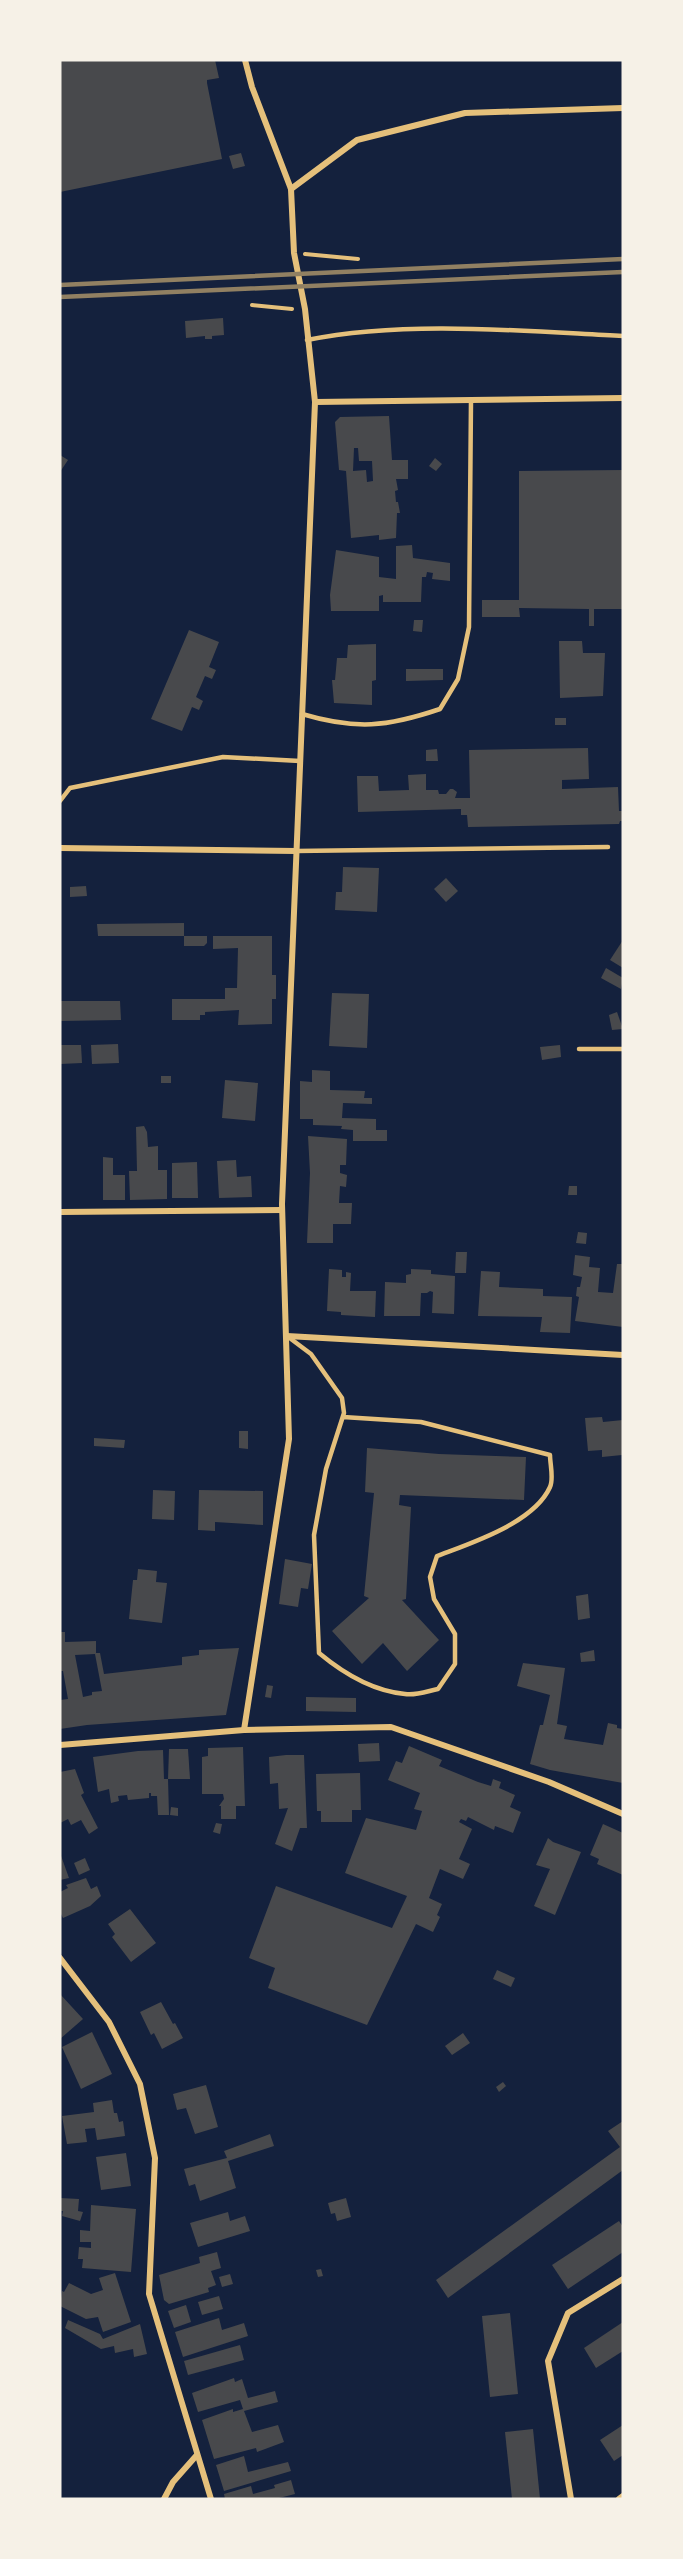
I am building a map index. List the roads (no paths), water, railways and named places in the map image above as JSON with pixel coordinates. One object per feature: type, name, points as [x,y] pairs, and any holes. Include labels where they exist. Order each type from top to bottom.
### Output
[{"type":"street","points":[[244,60],[291,189],[294,253],[305,309],[315,402],[282,1210],[289,1439],[244,1730]]},
{"type":"street","points":[[291,189],[357,140],[465,113],[623,108]]},
{"type":"street","points":[[315,402],[623,398]]},
{"type":"street","points":[[60,848],[296,851]]},
{"type":"street","points":[[60,1212],[282,1210]]},
{"type":"street","points":[[287,1336],[623,1355]]},
{"type":"street","points":[[60,1746],[244,1730],[392,1727],[549,1782],[623,1814]]},
{"type":"street","points":[[60,1958],[109,2022],[140,2084],[155,2158],[149,2294],[196,2457],[211,2499]]},
{"type":"street","points":[[571,2499],[548,2361],[568,2313],[623,2279]]},
{"type":"street","points":[[164,2499],[172,2482],[196,2457]]},
{"type":"street","points":[[619,2499],[623,2496]]},
{"type":"lane","points":[[307,340],[343,332],[478,329],[623,336]]},
{"type":"lane","points":[[302,714],[326,722],[354,725],[402,722],[440,709],[458,678],[469,627],[471,400]]},
{"type":"lane","points":[[60,801],[70,788],[223,758],[300,761]]},
{"type":"lane","points":[[296,851],[608,847]]},
{"type":"lane","points":[[579,1049],[623,1049]]},
{"type":"lane","points":[[287,1336],[311,1354],[342,1398],[343,1417],[326,1469],[314,1535],[319,1653],[353,1678],[406,1695],[438,1689],[455,1664],[455,1634],[434,1599],[430,1577],[437,1556],[486,1537],[535,1509],[551,1486],[550,1455],[422,1422],[343,1417]]},
{"type":"railway","points":[[60,285],[623,259]]},
{"type":"railway","points":[[60,297],[623,272]]}]
